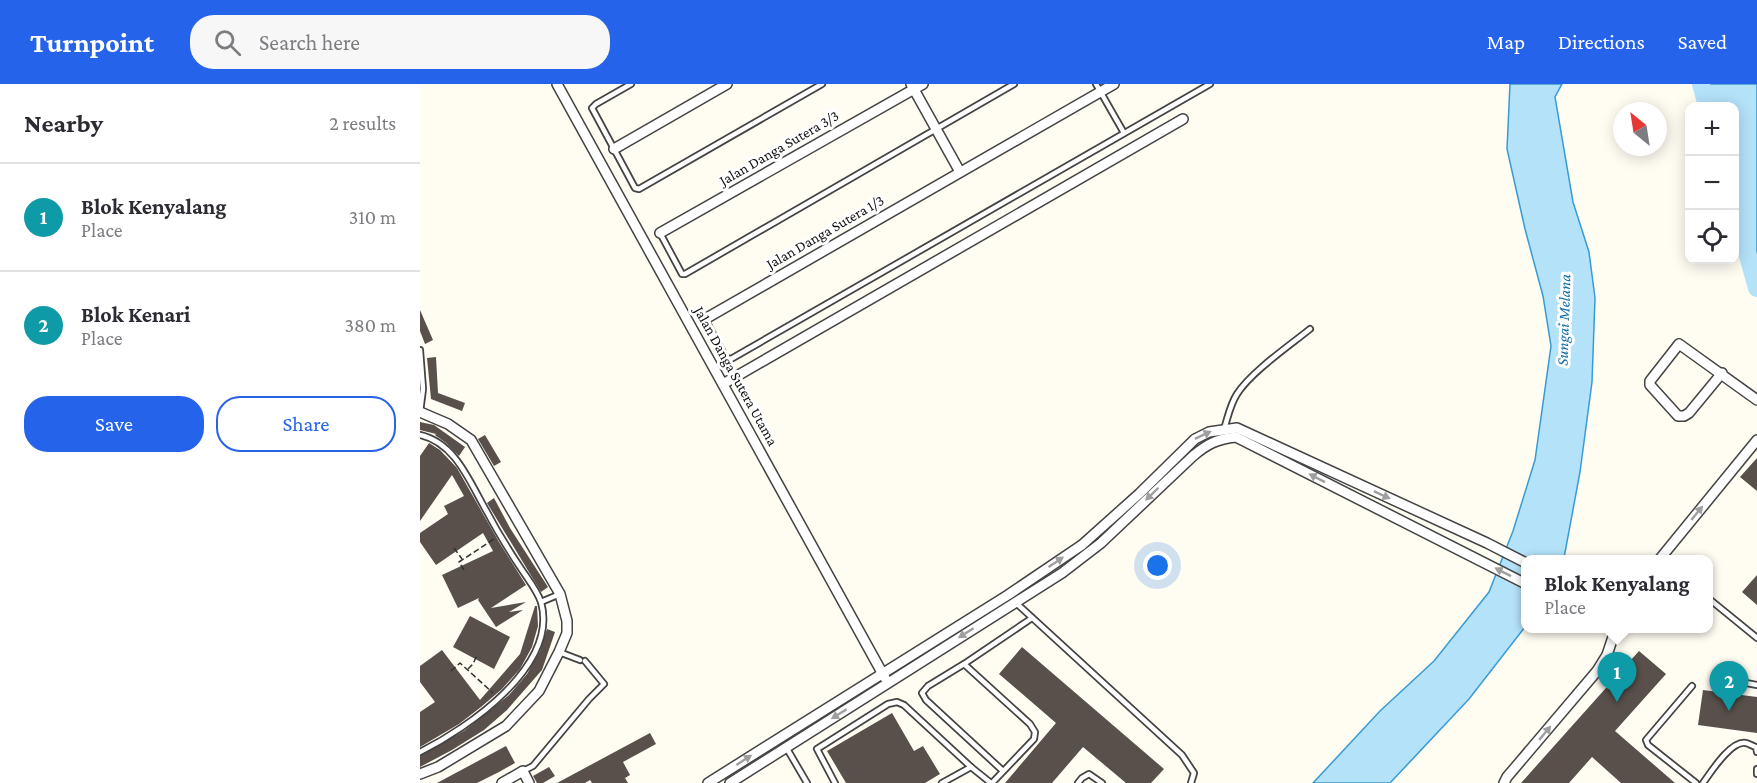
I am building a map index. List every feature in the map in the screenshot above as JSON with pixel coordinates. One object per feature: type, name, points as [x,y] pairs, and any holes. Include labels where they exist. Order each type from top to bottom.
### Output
[{"type":"street","name":"Jalan Danga Sutera Utama","points":[[558,84],[885,678]]},
{"type":"street","points":[[614,149],[727,84]]},
{"type":"street","name":"Jalan Danga Sutera 3/3","points":[[660,233],[912,87],[923,84]]},
{"type":"street","name":"Jalan Danga Sutera 1/3","points":[[705,319],[1099,88],[1114,84]]},
{"type":"street","points":[[912,87],[960,171]]},
{"type":"street","points":[[723,384],[1183,119]]},
{"type":"street","points":[[1722,373],[1684,416],[1678,416],[1650,385],[1650,381],[1679,344],[1722,373],[1757,400]]},
{"type":"street","points":[[420,412],[448,424],[471,440],[561,594],[567,621],[567,633],[539,691],[506,726],[438,767],[420,774]]},
{"type":"street","points":[[730,783],[1083,545],[1195,439],[1209,432],[1238,428],[1521,560]]},
{"type":"street","points":[[708,783],[780,737],[1062,573],[1101,543],[1209,443],[1236,437],[1521,581]]},
{"type":"street","points":[[1663,555],[1757,440]]},
{"type":"street","points":[[1504,783],[1597,671],[1607,655],[1614,633]]},
{"type":"street","points":[[780,737],[786,747]]},
{"type":"street","points":[[502,783],[523,771],[529,783]]},
{"type":"lane","points":[[631,84],[592,108],[635,188],[639,189],[822,84]]},
{"type":"lane","points":[[660,233],[682,274],[685,274],[1014,84]]},
{"type":"lane","points":[[705,319],[726,358],[731,359],[1210,84]]},
{"type":"lane","points":[[1099,88],[1124,133]]},
{"type":"lane","points":[[1224,429],[1238,392],[1254,375],[1310,329]]},
{"type":"lane","points":[[420,350],[422,389],[420,412]]},
{"type":"lane","points":[[420,435],[429,437],[454,455],[541,602],[543,626],[531,661],[499,699],[459,730],[420,752]]},
{"type":"lane","points":[[541,602],[561,594]]},
{"type":"lane","points":[[1008,595],[1182,755],[1194,773],[1191,783]]},
{"type":"lane","points":[[1713,602],[1757,638]]},
{"type":"lane","points":[[1003,771],[926,700],[922,693],[928,686],[1032,618]]},
{"type":"lane","points":[[523,771],[533,766],[604,684],[583,660],[559,652]]},
{"type":"lane","points":[[835,783],[817,749],[888,704],[897,702],[904,705],[991,783],[1034,739],[1035,732],[1030,724],[964,664]]},
{"type":"lane","points":[[1736,681],[1757,686]]},
{"type":"lane","points":[[1692,686],[1646,740],[1648,745],[1696,783]]},
{"type":"lane","points":[[1703,783],[1728,751],[1738,744],[1747,743],[1756,747],[1757,752]]},
{"type":"lane","points":[[786,747],[807,783]]},
{"type":"lane","points":[[942,783],[971,767]]},
{"type":"lane","points":[[1756,774],[1757,769]]},
{"type":"lane","points":[[1078,783],[1089,774],[1102,783]]},
{"type":"path","points":[[464,570],[459,562],[500,535]]},
{"type":"path","points":[[454,548],[463,559]]},
{"type":"path","points":[[467,670],[477,655]]},
{"type":"path","points":[[451,671],[460,663],[499,699]]},
{"type":"water","name":"Sungai Melana","points":[[1510,84],[1562,84],[1555,97],[1573,202],[1589,252],[1595,298],[1592,382],[1580,472],[1565,555],[1521,555],[1521,632],[1469,699],[1390,783],[1313,783],[1380,711],[1434,661],[1489,592],[1513,531],[1535,460],[1551,346],[1543,296],[1507,149]]},
{"type":"water","points":[[1696,84],[1757,84],[1757,288],[1739,221],[1739,102],[1706,102],[1704,93]]},
{"type":"building","points":[[420,310],[433,340],[425,344],[420,331]]},
{"type":"building","points":[[436,357],[438,393],[465,403],[462,411],[431,399],[427,358]]},
{"type":"building","points":[[420,422],[434,425],[465,447],[459,456],[436,434],[420,430]]},
{"type":"building","points":[[485,435],[501,462],[494,466],[478,439]]},
{"type":"building","points":[[429,443],[440,450],[457,468],[526,585],[491,608],[526,602],[509,612],[523,610],[496,627],[478,600],[479,598],[458,608],[442,575],[493,551],[483,533],[436,565],[420,542],[420,533],[448,514],[444,506],[464,496],[452,475],[420,521],[420,456]]},
{"type":"building","points":[[1757,458],[1757,491],[1740,477]]},
{"type":"building","points":[[494,498],[510,528],[548,587],[541,592],[487,503]]},
{"type":"building","points":[[1757,575],[1757,605],[1742,592]]},
{"type":"building","points":[[535,606],[537,606],[538,626],[532,647],[520,669],[481,707],[459,724],[420,747],[420,712],[435,702],[420,682],[420,666],[442,650],[480,700],[520,654]]},
{"type":"building","points":[[470,616],[510,637],[494,669],[453,647]]},
{"type":"building","points":[[547,629],[555,632],[542,670],[507,710],[484,730],[420,767],[420,756],[464,731],[509,695],[527,674],[540,651]]},
{"type":"building","points":[[1022,647],[1164,769],[1151,783],[1126,783],[1083,747],[1052,783],[1005,783],[1056,723],[999,674]]},
{"type":"building","points":[[1639,651],[1666,674],[1615,731],[1675,783],[1621,783],[1592,757],[1569,783],[1521,783]]},
{"type":"building","points":[[1703,690],[1757,697],[1757,733],[1698,725]]},
{"type":"building","points":[[892,713],[914,751],[923,746],[940,774],[925,783],[846,783],[827,751]]},
{"type":"building","points":[[650,733],[656,744],[623,762],[630,775],[625,778],[628,783],[592,783],[590,780],[585,783],[557,783]]},
{"type":"building","points":[[506,746],[515,763],[499,772],[477,783],[437,783]]},
{"type":"building","points":[[549,767],[555,776],[543,783],[537,783],[533,776]]},
{"type":"waterway","points":[[1701,84],[1706,102]]},
{"type":"waterway","points":[[1735,210],[1757,288]]},
{"type":"place","name":"Blok Kenyalang","points":[[1617,702]]},
{"type":"place","name":"Blok Kenari","points":[[1729,711]]}]
